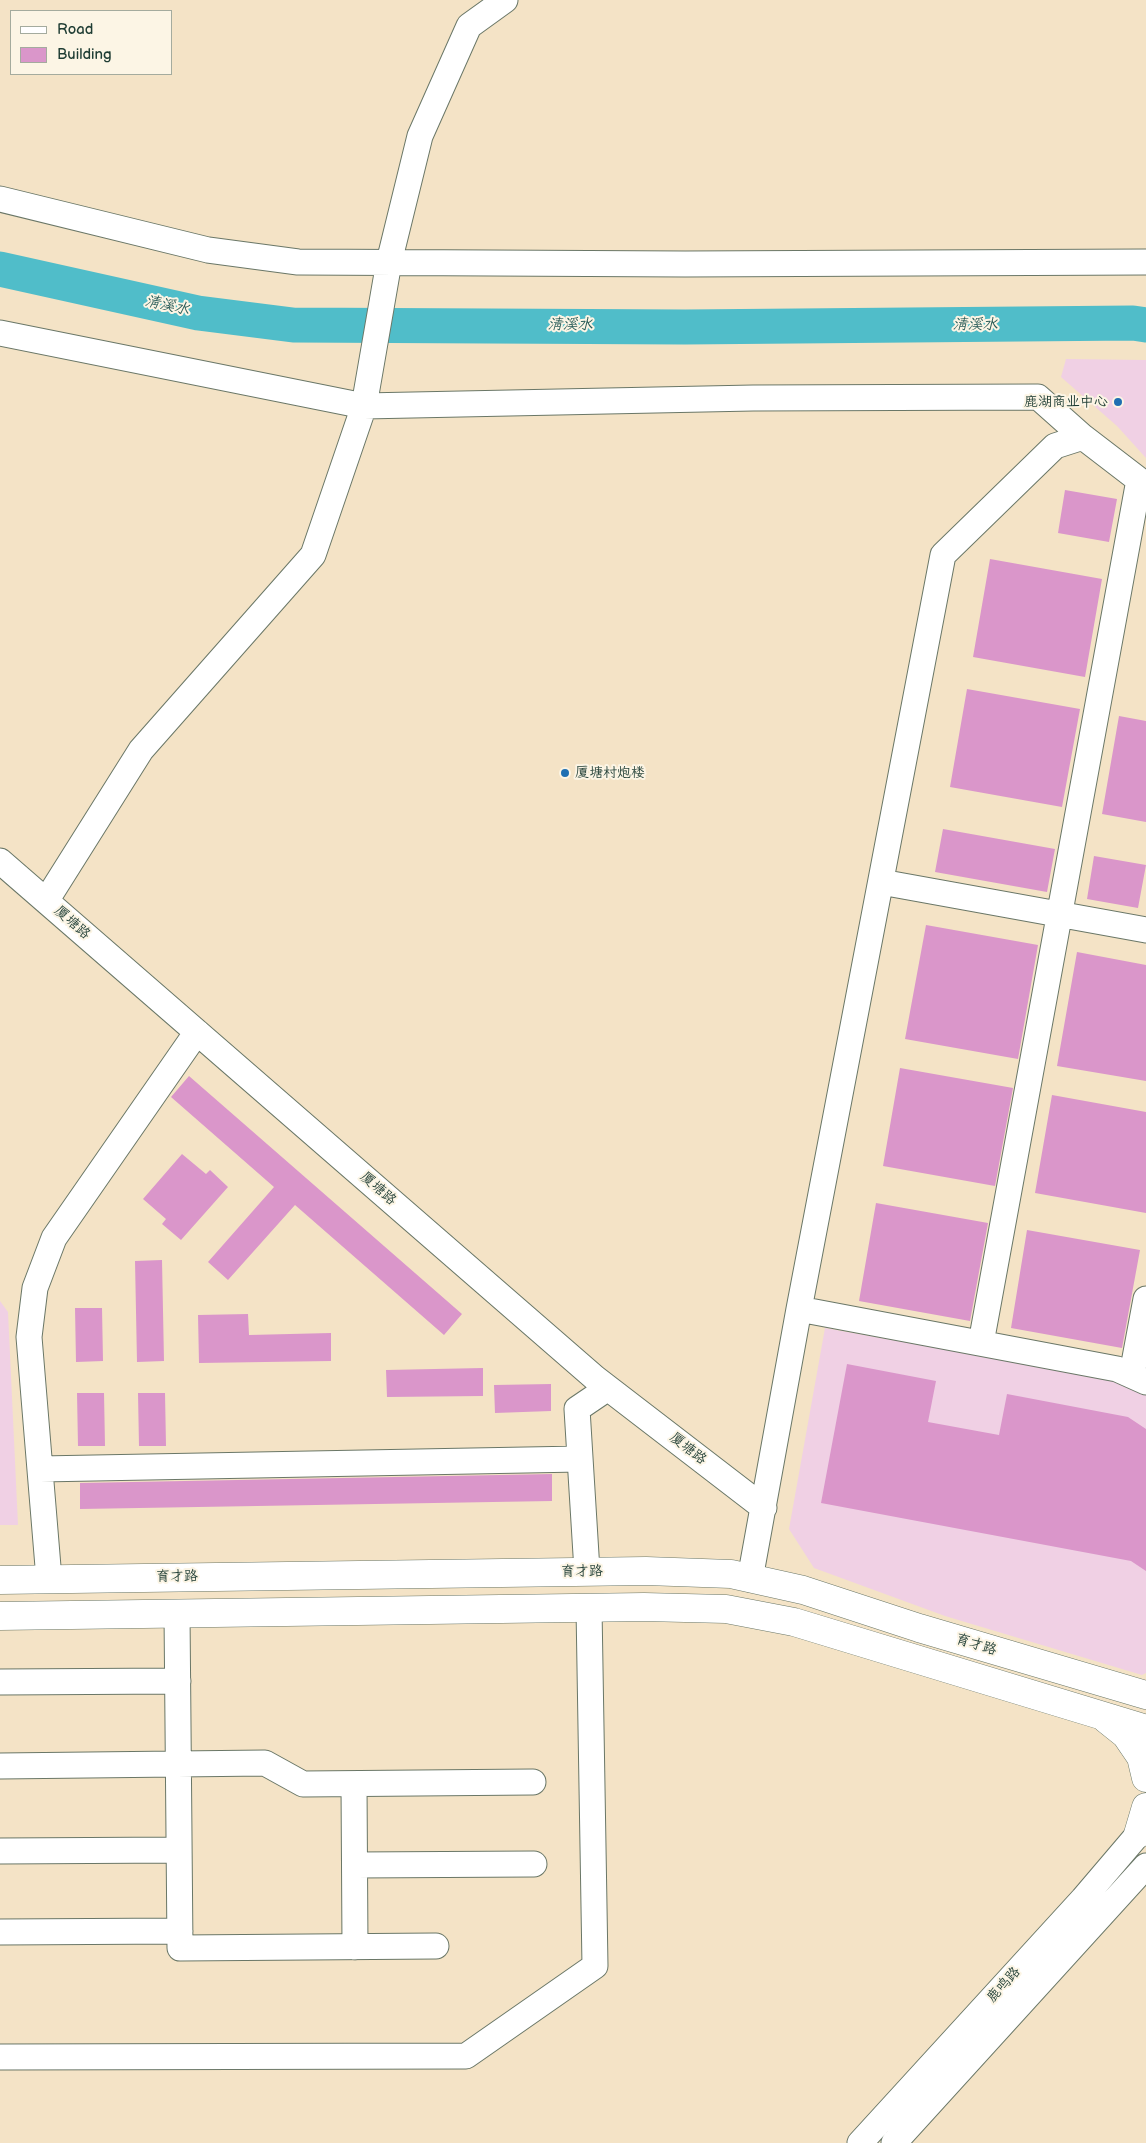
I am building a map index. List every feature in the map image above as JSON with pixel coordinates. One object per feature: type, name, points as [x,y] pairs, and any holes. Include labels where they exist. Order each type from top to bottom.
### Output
[{"type":"main road","name":"育才路","points":[[0,1580],[646,1571],[731,1574],[803,1590],[919,1628],[1146,1695]]},
{"type":"main road","points":[[0,1616],[589,1608],[726,1609],[794,1622],[1146,1729]]},
{"type":"main road","points":[[1101,1715],[1126,1735],[1141,1757],[1146,1778]]},
{"type":"main road","points":[[1142,1829],[1146,1807]]},
{"type":"street","points":[[46,901],[141,750],[314,555],[364,406],[370,381],[389,262],[420,136],[469,26],[505,0]]},
{"type":"street","points":[[0,199],[208,250],[298,262],[685,264],[1146,262]]},
{"type":"street","points":[[0,333],[364,406],[753,398],[1038,397],[1083,437],[1143,484],[1060,915],[981,1343]]},
{"type":"street","points":[[750,1579],[799,1308],[943,555],[1054,446],[1083,437]]},
{"type":"street","name":"厦塘路","points":[[0,861],[608,1388],[764,1508]]},
{"type":"street","points":[[881,882],[1146,930]]},
{"type":"street","points":[[49,1579],[29,1336],[35,1288],[54,1238],[197,1032]]},
{"type":"street","points":[[799,1308],[1117,1369],[1139,1378],[1146,1299]]},
{"type":"street","points":[[587,1572],[577,1409],[608,1388]]},
{"type":"street","points":[[40,1469],[580,1459]]},
{"type":"street","points":[[0,2057],[466,2056],[595,1966],[589,1608]]},
{"type":"street","points":[[178,1613],[180,1948],[436,1946]]},
{"type":"street","points":[[0,1682],[178,1680]]},
{"type":"street","points":[[0,1766],[265,1763],[303,1784],[533,1782]]},
{"type":"street","points":[[354,1784],[355,1947]]},
{"type":"street","name":"鹿鸣路","points":[[860,2143],[1083,1899],[1142,1829]]},
{"type":"street","points":[[0,1851],[179,1850]]},
{"type":"street","points":[[355,1865],[534,1864]]},
{"type":"street","name":"鹿鸣路","points":[[894,2143],[1146,1866]]},
{"type":"street","points":[[0,1932],[180,1931]]},
{"type":"shaded area","name":"鹿湖商业中心","points":[[1066,359],[1146,360],[1146,458],[1117,426],[1061,377]]},
{"type":"shaded area","points":[[0,1301],[8,1312],[18,1525],[0,1525]]},
{"type":"shaded area","points":[[825,1328],[1122,1381],[1146,1395],[1146,1673],[1142,1675],[945,1616],[814,1568],[789,1529]]},
{"type":"building","points":[[1065,490],[1117,499],[1109,542],[1058,533]]},
{"type":"building","points":[[990,559],[1102,579],[1085,677],[973,657]]},
{"type":"building","points":[[967,689],[1080,709],[1062,807],[950,787]]},
{"type":"building","points":[[1119,716],[1146,721],[1146,822],[1102,814]]},
{"type":"building","points":[[943,829],[1055,849],[1047,892],[935,872]]},
{"type":"building","points":[[1094,856],[1146,865],[1138,908],[1087,899]]},
{"type":"building","points":[[926,925],[1038,945],[1018,1059],[905,1039]]},
{"type":"building","points":[[1077,952],[1146,965],[1146,1081],[1057,1066]]},
{"type":"building","points":[[900,1068],[1013,1088],[995,1186],[883,1166]]},
{"type":"building","points":[[189,1076],[462,1314],[444,1335],[295,1205],[228,1280],[208,1262],[274,1187],[171,1097]]},
{"type":"building","points":[[1052,1095],[1146,1112],[1146,1213],[1035,1193]]},
{"type":"building","points":[[182,1154],[206,1174],[210,1170],[228,1187],[181,1240],[162,1224],[166,1219],[143,1199]]},
{"type":"building","points":[[876,1203],[988,1223],[970,1321],[859,1301]]},
{"type":"building","points":[[1027,1230],[1140,1250],[1122,1348],[1011,1328]]},
{"type":"building","points":[[162,1260],[164,1361],[137,1362],[135,1261]]},
{"type":"building","points":[[75,1308],[102,1308],[103,1361],[76,1362]]},
{"type":"building","points":[[248,1314],[249,1335],[331,1333],[331,1361],[199,1363],[198,1315]]},
{"type":"building","points":[[847,1364],[936,1381],[928,1422],[999,1435],[1007,1394],[1128,1417],[1146,1429],[1146,1571],[1131,1561],[821,1503]]},
{"type":"building","points":[[483,1368],[483,1396],[387,1397],[386,1370]]},
{"type":"building","points":[[551,1384],[551,1411],[495,1413],[494,1385]]},
{"type":"building","points":[[77,1393],[104,1393],[105,1446],[78,1446]]},
{"type":"building","points":[[138,1393],[165,1393],[166,1446],[139,1446]]},
{"type":"building","points":[[552,1474],[552,1501],[80,1509],[80,1483]]},
{"type":"waterway","name":"清溪水","points":[[0,269],[198,313],[293,325],[685,327],[1133,323],[1146,325]]},
{"type":"place","name":"鹿湖商业中心","points":[[1118,402]]},
{"type":"place","name":"厦塘村炮楼","points":[[565,773]]}]
